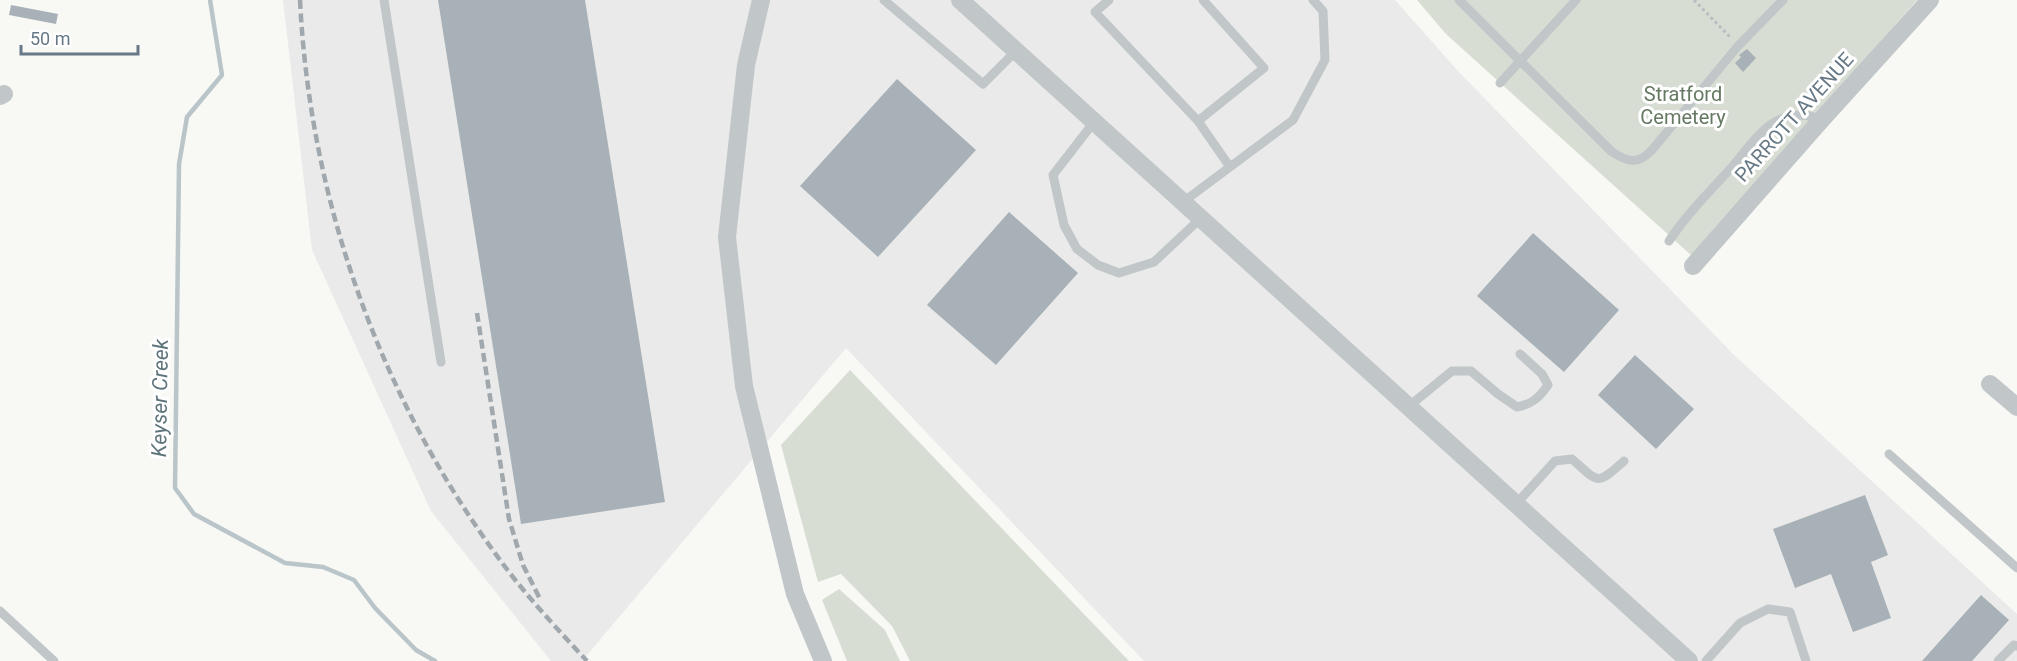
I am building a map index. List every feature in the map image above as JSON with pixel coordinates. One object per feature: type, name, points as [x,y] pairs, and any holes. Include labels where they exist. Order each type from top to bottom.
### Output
[{"type":"street","points":[[761,0],[746,65],[727,237],[744,386],[795,594],[823,661]]},
{"type":"street","points":[[960,0],[1689,661]]},
{"type":"street","name":"PARROTT AVENUE","points":[[1693,266],[1930,0]]},
{"type":"street","points":[[1990,384],[2017,408]]},
{"type":"lane","points":[[384,0],[441,362]]},
{"type":"lane","points":[[884,0],[983,84],[1016,51]]},
{"type":"lane","points":[[1109,0],[1095,12],[1198,121],[1230,167]]},
{"type":"lane","points":[[1198,121],[1264,68],[1203,0]]},
{"type":"lane","points":[[1183,202],[1293,120],[1325,60],[1323,11],[1313,0]]},
{"type":"lane","points":[[1460,0],[1612,152],[1627,161],[1644,158],[1652,150],[1738,46],[1783,0]]},
{"type":"lane","points":[[1500,82],[1576,0]]},
{"type":"lane","points":[[1670,241],[1698,204],[1763,131],[1779,120],[1793,115],[1805,114],[1822,119]]},
{"type":"lane","points":[[1094,122],[1053,175],[1064,225],[1077,249],[1098,265],[1119,273],[1154,262],[1201,218]]},
{"type":"lane","points":[[1408,407],[1452,371],[1471,370],[1516,407],[1530,404],[1542,395],[1548,385],[1542,374],[1520,354]]},
{"type":"lane","points":[[1889,454],[2017,568]]},
{"type":"lane","points":[[1516,504],[1555,461],[1572,459],[1599,480],[1606,478],[1624,461]]},
{"type":"lane","points":[[1706,661],[1740,623],[1768,609],[1790,612],[1806,661]]},
{"type":"lane","points":[[0,612],[54,661]]},
{"type":"lane","points":[[1998,661],[2014,645],[2017,646]]},
{"type":"path","points":[[1694,0],[1738,46]]},
{"type":"shaded area","points":[[283,0],[1395,0],[1457,70],[1733,354],[2017,614],[2017,661],[1144,661],[846,348],[582,661],[551,661],[431,511],[312,250]]},
{"type":"green space","name":"Stratford Cemetery","points":[[1417,0],[1917,0],[1692,256],[1446,34]]},
{"type":"green space","points":[[850,370],[1129,661],[910,661],[892,626],[841,574],[818,582],[781,445]]},
{"type":"green space","points":[[839,589],[885,630],[900,661],[847,661],[822,600]]},
{"type":"building","points":[[438,0],[585,0],[665,502],[521,524]]},
{"type":"building","points":[[11,5],[58,14],[56,24],[9,15]]},
{"type":"building","points":[[1747,49],[1756,58],[1743,72],[1735,63],[1741,57],[1739,55]]},
{"type":"building","points":[[897,79],[976,150],[878,257],[800,186]]},
{"type":"building","points":[[1009,212],[1078,273],[996,365],[927,305]]},
{"type":"building","points":[[1533,233],[1619,310],[1564,372],[1477,296]]},
{"type":"building","points":[[1635,355],[1694,409],[1656,449],[1598,395]]},
{"type":"building","points":[[1865,495],[1888,555],[1871,562],[1891,618],[1853,632],[1831,574],[1795,588],[1773,529]]},
{"type":"building","points":[[1981,595],[2009,620],[1972,661],[1922,661]]},
{"type":"waterway","name":"Keyser Creek","points":[[210,0],[222,75],[187,117],[179,164],[175,488],[194,514],[285,563],[323,567],[354,580],[375,608],[416,650],[435,661]]},
{"type":"railway","points":[[300,0],[307,77],[319,153],[338,228],[361,302],[391,373],[425,442],[465,509],[518,584],[587,661]]},
{"type":"railway","points":[[477,313],[509,519],[523,565],[541,601]]}]
